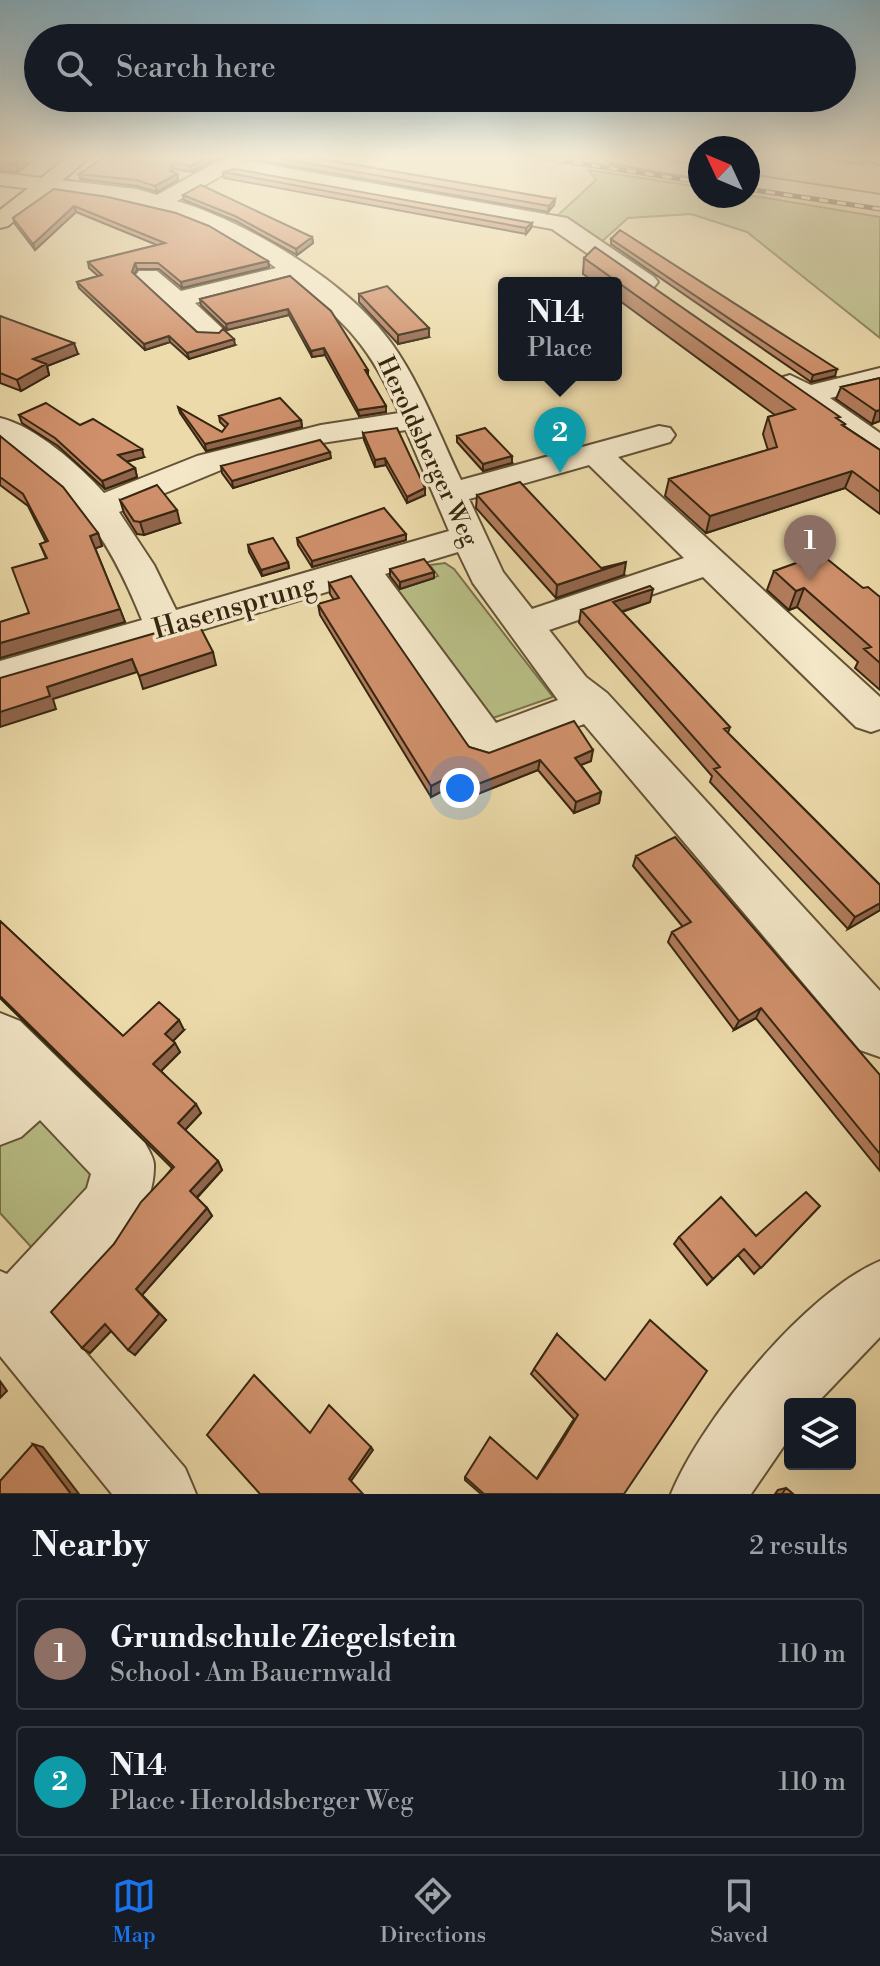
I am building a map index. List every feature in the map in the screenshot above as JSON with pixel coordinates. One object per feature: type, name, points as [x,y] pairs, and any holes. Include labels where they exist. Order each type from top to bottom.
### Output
[{"type":"street","name":"Heroldsberger Weg","points":[[225,227],[298,270],[358,321],[380,347],[401,383],[486,575],[571,688],[592,704],[880,1031]]},
{"type":"street","points":[[564,227],[663,295]]},
{"type":"street","points":[[177,300],[298,270]]},
{"type":"street","points":[[148,276],[210,330]]},
{"type":"street","points":[[767,368],[880,448]]},
{"type":"street","points":[[806,395],[880,377]]},
{"type":"street","points":[[98,508],[209,463],[321,434],[417,419]]},
{"type":"street","points":[[0,427],[67,475],[98,508],[124,545],[164,627]]},
{"type":"street","points":[[452,493],[659,435]]},
{"type":"street","points":[[595,453],[871,716],[880,713]]},
{"type":"street","name":"Hasensprung","points":[[0,676],[469,537]]},
{"type":"street","points":[[524,625],[708,563]]},
{"type":"street","points":[[362,569],[487,744],[592,704]]},
{"type":"street","points":[[14,1079],[124,1164],[114,1205],[6,1310],[159,1494]]},
{"type":"street","points":[[708,1494],[777,1392],[845,1321],[880,1294]]},
{"type":"green space","points":[[573,227],[618,227],[599,244]]},
{"type":"green space","points":[[731,227],[880,227],[880,338],[747,232]]},
{"type":"green space","points":[[445,563],[454,569],[553,697],[490,719],[386,578],[397,575],[406,586],[438,576],[430,565]]},
{"type":"green space","points":[[46,1110],[96,1161],[75,1230],[44,1261],[0,1213],[0,1132]]},
{"type":"building","points":[[20,227],[52,227],[33,244]]},
{"type":"building","points":[[125,227],[210,227],[268,261],[181,282],[158,263],[135,263],[132,272],[197,332],[219,333],[223,329],[234,339],[187,353],[169,336],[144,344],[77,282],[102,275],[88,262],[165,243]]},
{"type":"building","points":[[255,227],[290,227],[312,237],[296,249]]},
{"type":"building","points":[[620,230],[837,369],[813,375],[611,239]]},
{"type":"building","points":[[595,247],[840,417],[836,418],[845,424],[842,425],[880,450],[880,492],[852,471],[710,516],[669,479],[777,447],[768,417],[795,409],[622,285],[622,277],[611,277],[584,258]]},
{"type":"building","points":[[290,276],[331,311],[368,370],[365,370],[386,406],[358,410],[324,348],[311,351],[288,309],[226,324],[200,299]]},
{"type":"building","points":[[387,286],[429,328],[398,335],[359,294]]},
{"type":"building","points":[[0,316],[74,343],[33,359],[46,364],[17,380],[0,373]]},
{"type":"building","points":[[880,378],[880,410],[876,411],[841,387]]},
{"type":"building","points":[[280,398],[301,420],[205,444],[178,407],[222,432],[228,424],[219,416]]},
{"type":"building","points":[[46,403],[80,425],[93,419],[142,449],[118,455],[135,468],[102,481],[55,438],[19,415]]},
{"type":"building","points":[[397,428],[425,488],[407,497],[385,458],[375,460],[363,433]]},
{"type":"building","points":[[485,428],[512,456],[483,464],[457,436]]},
{"type":"building","points":[[0,436],[63,487],[98,533],[90,536],[120,609],[0,643],[0,622],[29,613],[12,568],[47,558],[40,544],[48,541],[23,494],[0,477]]},
{"type":"building","points":[[320,440],[330,452],[232,481],[221,466]]},
{"type":"building","points":[[520,482],[601,568],[626,562],[557,585],[477,495]]},
{"type":"building","points":[[157,485],[177,510],[140,522],[134,521],[120,500]]},
{"type":"building","points":[[384,508],[406,534],[312,561],[297,538]]},
{"type":"building","points":[[273,538],[288,562],[261,570],[248,545]]},
{"type":"building","points":[[821,554],[863,588],[868,587],[880,597],[880,663],[864,649],[871,647],[804,588],[796,591],[774,571]]},
{"type":"building","points":[[424,559],[434,572],[400,582],[390,569]]},
{"type":"building","points":[[351,576],[469,747],[489,753],[574,721],[593,750],[575,758],[601,792],[576,802],[540,760],[470,787],[460,771],[431,786],[318,604],[339,598],[329,583]]},
{"type":"building","points":[[650,586],[653,589],[613,602],[730,727],[724,729],[880,885],[880,903],[855,917],[714,769],[720,767],[581,610]]},
{"type":"building","points":[[197,621],[213,652],[139,676],[132,659],[47,687],[50,696],[0,712],[0,678]]},
{"type":"building","points":[[675,837],[880,1075],[880,1154],[761,1008],[739,1021],[672,932],[691,922],[636,856]]},
{"type":"building","points":[[0,921],[123,1036],[159,1002],[179,1020],[165,1034],[175,1043],[153,1064],[196,1104],[178,1123],[218,1161],[190,1191],[207,1208],[136,1289],[159,1314],[128,1350],[105,1324],[82,1348],[51,1312],[114,1244],[141,1202],[174,1167],[0,996]]},
{"type":"building","points":[[806,1192],[820,1206],[761,1268],[744,1249],[713,1279],[679,1237],[721,1197],[756,1236]]},
{"type":"building","points":[[650,1320],[707,1371],[624,1494],[484,1494],[465,1477],[490,1437],[537,1479],[559,1446],[578,1415],[534,1369],[557,1334],[605,1380]]},
{"type":"building","points":[[254,1375],[310,1433],[329,1405],[371,1447],[349,1479],[363,1494],[260,1494],[207,1435]]},
{"type":"building","points":[[33,1444],[71,1494],[0,1494],[0,1481]]},
{"type":"place","name":"N14","points":[[560,473]]},
{"type":"place","name":"Grundschule Ziegelstein","points":[[810,581]]}]
